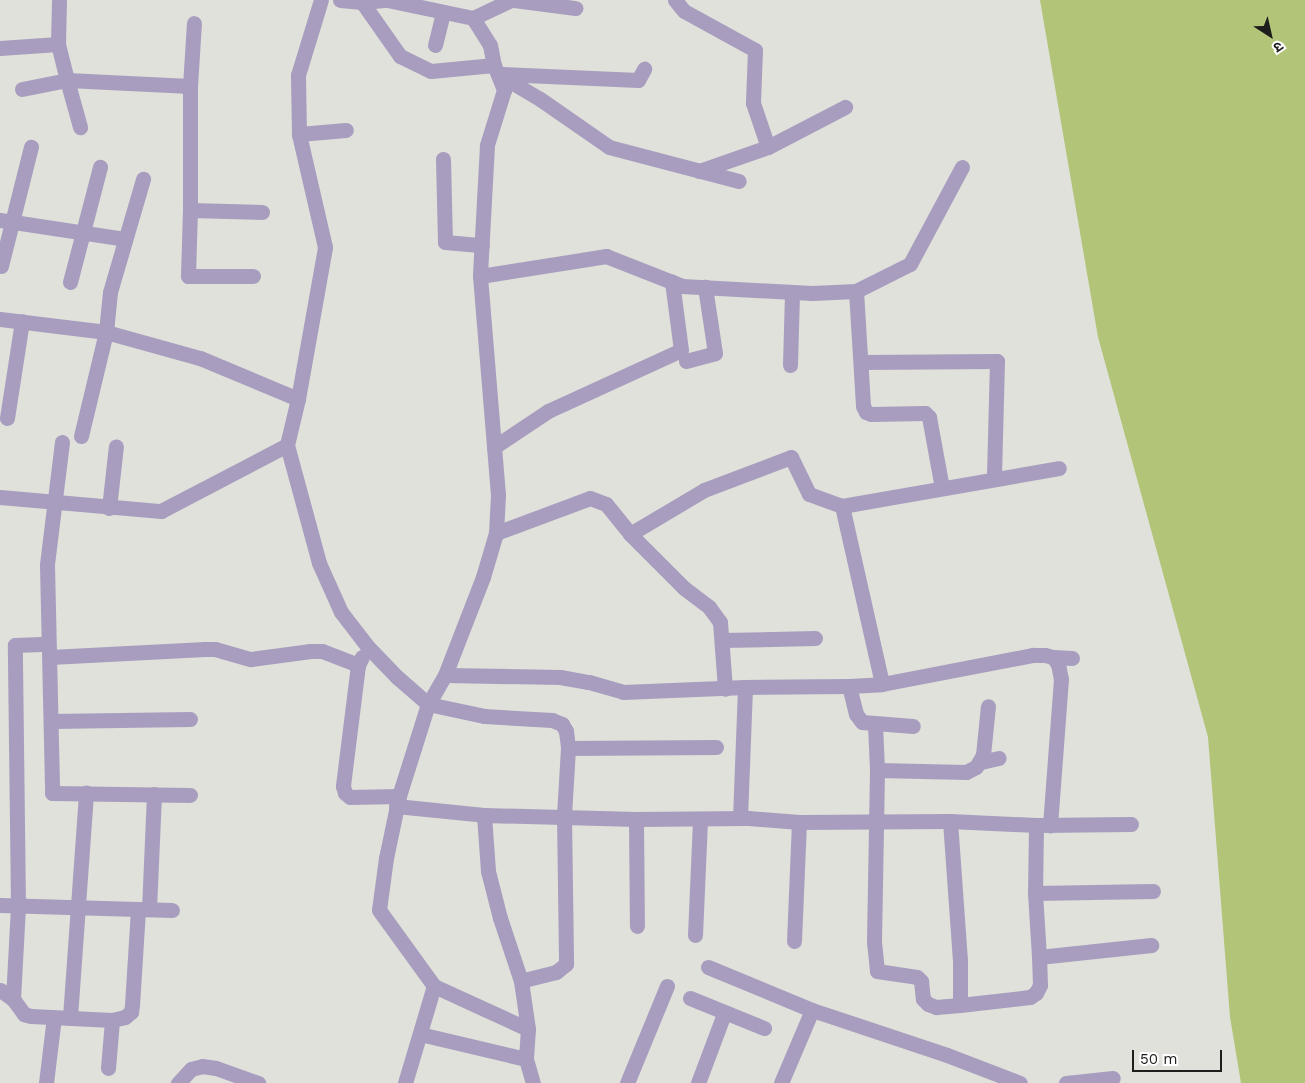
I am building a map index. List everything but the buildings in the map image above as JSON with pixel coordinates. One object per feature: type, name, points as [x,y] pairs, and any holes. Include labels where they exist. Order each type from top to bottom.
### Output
[{"type":"street","points":[[59,0],[58,44],[80,127]]},
{"type":"street","points":[[321,0],[298,75],[298,134],[325,247],[298,399],[287,445],[319,563],[341,612],[368,647],[397,677],[428,704],[484,716],[552,720],[562,724],[566,731],[568,748],[564,815],[566,964],[556,972],[520,981]]},
{"type":"street","points":[[340,0],[362,2],[387,0],[473,18],[512,0],[575,8]]},
{"type":"street","points":[[674,0],[684,10],[755,50],[753,103],[768,147]]},
{"type":"street","points":[[362,2],[400,56],[431,71],[496,69],[638,80],[644,69]]},
{"type":"street","points":[[435,45],[443,12]]},
{"type":"street","points":[[473,18],[490,45],[504,90],[487,145],[480,276],[498,495],[496,532],[483,577],[445,675],[428,704],[397,801],[386,858],[379,910],[434,986],[528,1029]]},
{"type":"street","points":[[194,22],[190,86],[188,283],[253,276]]},
{"type":"street","points":[[0,48],[58,44]]},
{"type":"street","points":[[496,69],[609,147],[739,181]]},
{"type":"street","points":[[22,89],[67,80],[190,86]]},
{"type":"street","points":[[700,171],[768,147],[845,107]]},
{"type":"street","points":[[298,134],[346,130]]},
{"type":"street","points":[[1,266],[7,221],[31,147]]},
{"type":"street","points":[[443,159],[445,242],[482,244]]},
{"type":"street","points":[[480,276],[606,256],[682,286],[792,292],[856,291],[910,264],[962,166]]},
{"type":"street","points":[[70,282],[100,167]]},
{"type":"street","points":[[81,436],[106,332],[110,292],[143,179]]},
{"type":"street","points":[[190,210],[262,212]]},
{"type":"street","points":[[7,221],[125,239]]},
{"type":"street","points":[[494,447],[548,411],[681,350],[672,282]]},
{"type":"street","points":[[686,361],[714,353],[705,287]]},
{"type":"street","points":[[856,291],[866,412],[871,414],[925,413],[929,417],[942,488]]},
{"type":"street","points":[[790,365],[792,292]]},
{"type":"street","points":[[0,319],[106,332],[200,358],[298,399]]},
{"type":"street","points":[[7,418],[22,322]]},
{"type":"street","points":[[861,362],[997,361],[994,478]]},
{"type":"street","points":[[62,442],[47,565],[52,793],[190,795]]},
{"type":"street","points":[[0,498],[161,512],[287,445]]},
{"type":"street","points":[[108,508],[116,446]]},
{"type":"street","points":[[630,534],[704,490],[791,458],[809,494],[842,506],[1059,468]]},
{"type":"street","points":[[496,532],[590,498],[606,504],[630,534],[684,588],[709,607],[720,622],[725,689]]},
{"type":"street","points":[[842,506],[882,684]]},
{"type":"street","points":[[722,640],[815,638]]},
{"type":"street","points":[[13,999],[18,906],[14,645],[49,651],[215,649],[251,659],[322,651],[358,665]]},
{"type":"street","points":[[368,647],[358,665],[343,786],[350,797],[397,801],[484,814],[564,815],[636,819],[749,818],[800,822],[950,821],[1043,826],[1131,824]]},
{"type":"street","points":[[445,675],[560,678],[589,682],[624,692],[745,687],[849,686],[882,684],[1032,655],[1045,654],[1053,657],[1072,658]]},
{"type":"street","points":[[875,724],[877,770],[874,942],[877,971],[917,977],[920,982],[923,999],[928,1004],[936,1007],[1030,997],[1036,993],[1040,985],[1035,893],[1062,679],[1058,664],[1053,657]]},
{"type":"street","points":[[849,686],[856,714],[862,722],[913,726]]},
{"type":"street","points":[[745,687],[749,818]]},
{"type":"street","points":[[981,762],[988,706]]},
{"type":"street","points":[[51,721],[190,719]]},
{"type":"street","points":[[568,748],[716,747]]},
{"type":"street","points":[[877,770],[966,772],[981,762],[999,758]]},
{"type":"street","points":[[70,1017],[80,908],[86,794]]},
{"type":"street","points":[[0,990],[13,999],[24,1014],[54,1018],[70,1017],[112,1020],[126,1017],[131,1012],[144,909],[154,794]]},
{"type":"street","points":[[484,814],[488,871],[500,918],[520,981],[528,1029],[526,1059],[533,1083]]},
{"type":"street","points":[[636,819],[637,926]]},
{"type":"street","points":[[695,935],[700,819]]},
{"type":"street","points":[[950,821],[960,961],[960,1005]]},
{"type":"street","points":[[794,941],[800,822]]},
{"type":"street","points":[[1035,893],[1153,890]]},
{"type":"street","points":[[0,905],[172,910]]},
{"type":"street","points":[[1039,957],[1151,945]]},
{"type":"street","points":[[708,967],[812,1010],[947,1055],[1020,1083]]},
{"type":"street","points":[[405,1083],[434,986]]},
{"type":"street","points":[[627,1083],[667,986]]},
{"type":"street","points":[[690,998],[724,1014],[764,1028]]},
{"type":"street","points":[[781,1083],[812,1010]]},
{"type":"street","points":[[698,1083],[724,1014]]},
{"type":"street","points":[[46,1083],[54,1018]]},
{"type":"street","points":[[108,1068],[112,1020]]},
{"type":"street","points":[[420,1034],[526,1059]]},
{"type":"street","points":[[178,1083],[191,1069],[202,1066],[216,1068],[258,1083]]},
{"type":"street","points":[[1066,1083],[1113,1078]]},
{"type":"green space","points":[[1040,0],[1305,0],[1305,1083],[1241,1083],[1230,1017],[1208,737],[1098,337]]}]
